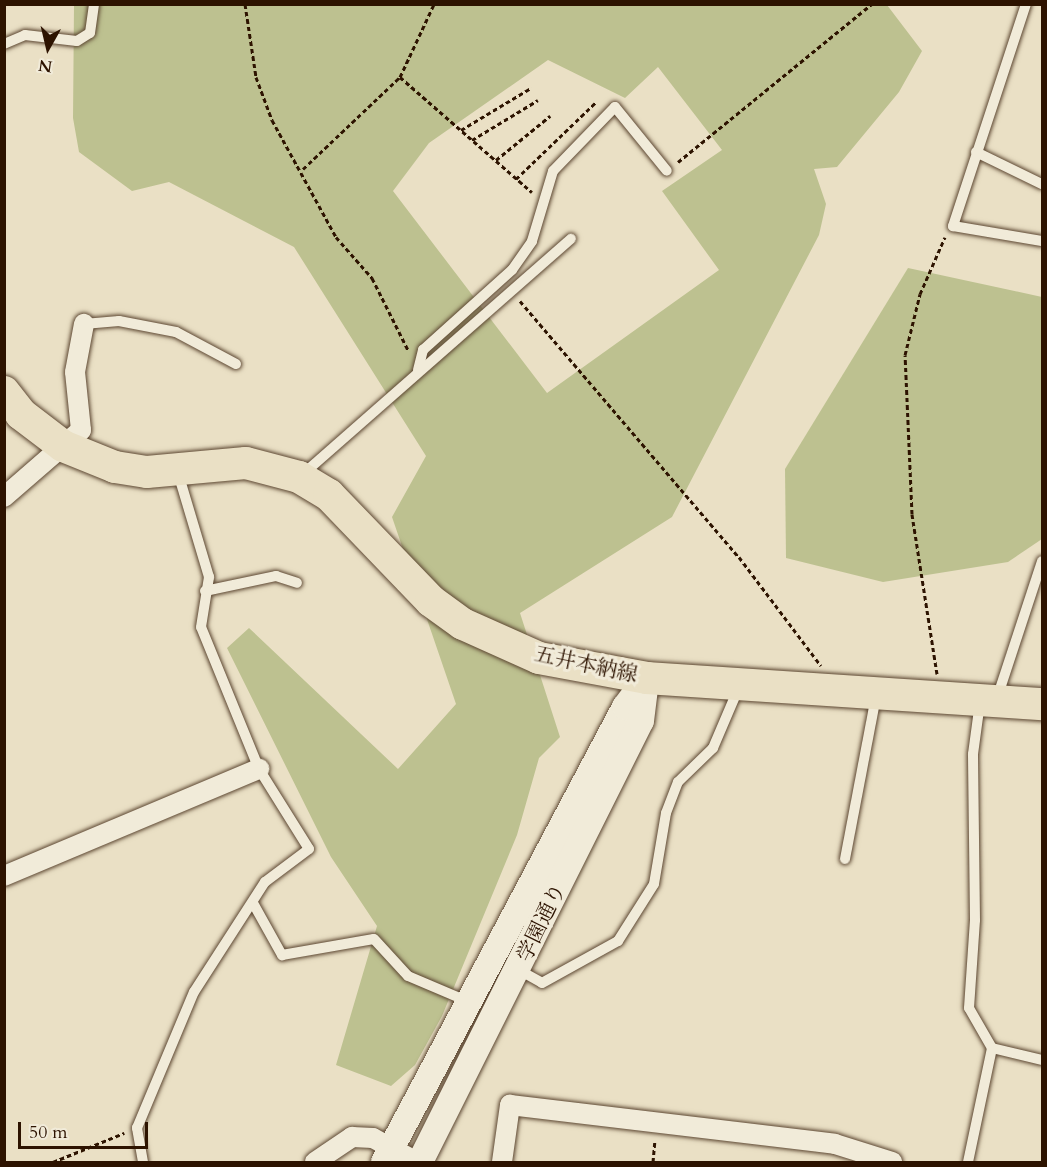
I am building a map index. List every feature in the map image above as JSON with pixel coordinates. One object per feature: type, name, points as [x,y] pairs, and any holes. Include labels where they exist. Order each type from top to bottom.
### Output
[{"type":"main road","name":"五井本納線","points":[[4,392],[21,414],[63,446],[115,466],[177,470],[246,463],[299,477],[328,495],[400,575],[463,624],[539,658],[646,678],[739,687],[1042,704]]},
{"type":"street","points":[[4,497],[81,430],[75,372],[84,324]]},
{"type":"street","points":[[387,1156],[467,1000],[625,707],[646,678]]},
{"type":"street","name":"学園通り","points":[[418,1162],[519,970],[641,721],[646,678]]},
{"type":"street","points":[[4,876],[259,769]]},
{"type":"street","points":[[502,1162],[510,1105],[657,1125],[835,1144],[880,1160]]},
{"type":"street","points":[[315,1162],[352,1137],[373,1138],[387,1156],[418,1162]]},
{"type":"lane","points":[[4,44],[25,35],[78,40],[90,33],[94,4]]},
{"type":"lane","points":[[1026,4],[953,226],[1042,241]]},
{"type":"lane","points":[[418,370],[423,350],[512,270],[532,241],[542,201],[554,171],[615,107],[667,171]]},
{"type":"lane","points":[[976,152],[1042,184]]},
{"type":"lane","points":[[299,477],[509,288],[571,239]]},
{"type":"lane","points":[[84,324],[119,321],[176,332],[236,364]]},
{"type":"lane","points":[[143,1162],[137,1128],[194,992],[265,882],[309,849],[259,769],[201,627],[209,577],[177,470]]},
{"type":"lane","points":[[968,1162],[992,1048],[969,1008],[975,920],[973,754],[988,700],[1042,561]]},
{"type":"lane","points":[[205,591],[276,576],[297,583]]},
{"type":"lane","points":[[519,970],[542,983],[618,941],[654,884],[666,813],[678,782],[713,748],[739,687]]},
{"type":"lane","points":[[845,859],[877,694]]},
{"type":"lane","points":[[253,903],[282,955],[374,939],[415,981],[467,1000]]},
{"type":"lane","points":[[992,1048],[1042,1060]]},
{"type":"path","points":[[245,4],[256,77],[272,120],[303,169],[336,237],[372,278],[418,370]]},
{"type":"path","points":[[303,169],[400,76],[434,4]]},
{"type":"path","points":[[667,171],[872,4]]},
{"type":"path","points":[[400,76],[542,201]]},
{"type":"path","points":[[461,130],[531,88]]},
{"type":"path","points":[[472,140],[538,100]]},
{"type":"path","points":[[516,178],[595,103]]},
{"type":"path","points":[[496,160],[550,116]]},
{"type":"path","points":[[941,697],[912,514],[905,354],[920,294],[938,247],[953,226]]},
{"type":"path","points":[[509,288],[739,557],[841,693]]},
{"type":"path","points":[[653,1162],[657,1125]]},
{"type":"path","points":[[53,1162],[137,1128]]},
{"type":"green space","points":[[74,5],[887,5],[922,51],[899,92],[837,167],[814,169],[826,204],[819,235],[672,517],[520,613],[560,737],[539,758],[517,835],[442,1016],[415,1065],[391,1086],[336,1065],[377,926],[331,857],[227,648],[249,628],[398,769],[456,704],[392,517],[426,456],[294,247],[169,182],[132,191],[79,152],[73,118]],"holes":[[[548,60],[625,98],[658,67],[722,150],[662,191],[719,270],[547,393],[393,191],[429,143]]]},
{"type":"green space","points":[[908,268],[1042,297],[1042,539],[1008,562],[883,582],[786,558],[785,469]]}]
